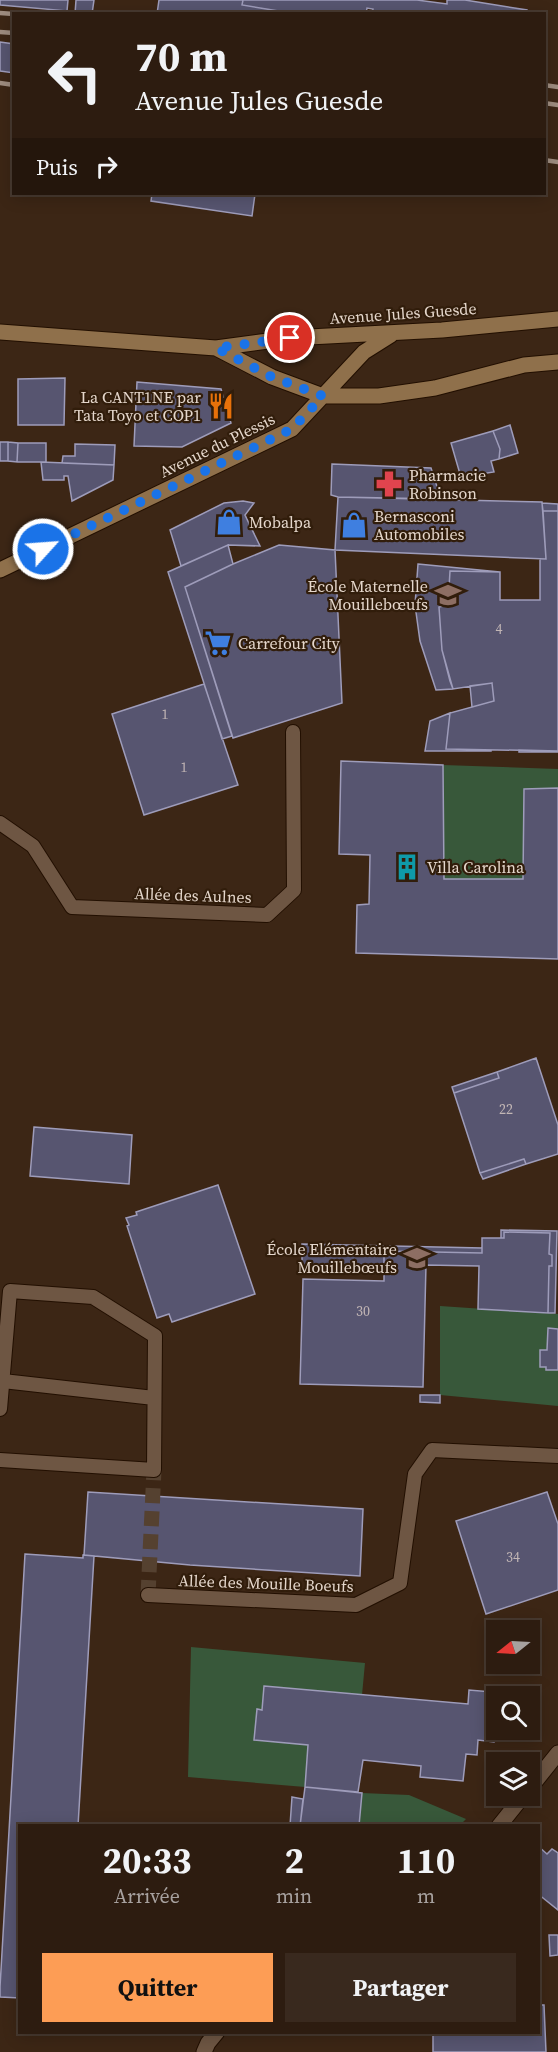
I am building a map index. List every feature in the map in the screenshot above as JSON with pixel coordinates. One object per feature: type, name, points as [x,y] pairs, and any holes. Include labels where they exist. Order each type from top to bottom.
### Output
[{"type":"main road","name":"Avenue Jules Guesde","points":[[0,332],[216,348],[290,338],[394,333],[558,319]]},
{"type":"main road","name":"Avenue du Plessis","points":[[0,570],[292,429],[364,352],[394,333]]},
{"type":"main road","name":"Avenue Jules Guesde","points":[[216,348],[272,377],[323,396]]},
{"type":"main road","points":[[323,396],[378,396],[435,388],[524,365],[558,362]]},
{"type":"street","points":[[540,1776],[558,1753]]},
{"type":"street","points":[[501,1824],[515,1806]]},
{"type":"street","points":[[204,2052],[215,2034]]},
{"type":"lane","name":"Allée des Aulnes","points":[[0,823],[33,846],[72,907],[267,915],[294,890],[293,732]]},
{"type":"lane","points":[[0,1409],[10,1291],[93,1297],[154,1336],[154,1470],[0,1460]]},
{"type":"lane","points":[[3,1381],[154,1398]]},
{"type":"lane","name":"Allée des Mouille Boeufs","points":[[148,1595],[356,1605],[400,1583],[415,1474],[432,1450],[558,1456]]},
{"type":"green space","points":[[443,765],[558,769],[558,788],[524,789],[523,879],[444,879]]},
{"type":"green space","points":[[440,1306],[558,1314],[558,1329],[548,1328],[547,1350],[540,1350],[540,1366],[546,1367],[546,1370],[558,1370],[558,1406],[440,1395]]},
{"type":"green space","points":[[191,1647],[365,1663],[362,1695],[264,1686],[262,1710],[257,1710],[254,1740],[308,1745],[305,1787],[188,1777]]},
{"type":"green space","points":[[362,1793],[409,1795],[466,1819],[461,1824],[359,1824]]},
{"type":"building","points":[[0,0],[68,0],[67,11],[0,5]]},
{"type":"building","points":[[76,0],[94,0],[92,12],[75,12]]},
{"type":"building","points":[[159,0],[243,0],[242,5],[285,12],[157,12]]},
{"type":"building","points":[[243,0],[417,0],[447,4],[447,0],[465,0],[527,10],[527,12],[372,12],[373,9],[367,8],[366,12],[285,12],[242,5]]},
{"type":"building","points":[[0,42],[12,44],[12,73],[0,71]]},
{"type":"building","points":[[152,195],[255,195],[252,216],[151,201]]},
{"type":"building","points":[[65,378],[64,425],[18,425],[18,379]]},
{"type":"building","points":[[137,382],[221,389],[231,423],[182,447],[134,446]]},
{"type":"building","points":[[510,425],[518,453],[499,459],[500,449],[493,431]]},
{"type":"building","points":[[493,431],[500,449],[499,459],[491,461],[494,472],[474,475],[462,481],[451,443]]},
{"type":"building","points":[[0,442],[8,442],[8,461],[0,461]]},
{"type":"building","points":[[8,442],[18,443],[17,462],[8,461]]},
{"type":"building","points":[[18,443],[46,443],[46,462],[17,462]]},
{"type":"building","points":[[75,444],[115,445],[114,465],[62,463],[63,456],[75,456]]},
{"type":"building","points":[[41,462],[114,465],[113,480],[72,501],[68,476],[64,476],[64,480],[43,480]]},
{"type":"building","points":[[332,464],[431,468],[441,499],[331,495]]},
{"type":"building","points":[[338,497],[542,502],[546,559],[335,550]]},
{"type":"building","points":[[243,501],[254,503],[245,515],[260,546],[228,545],[181,566],[170,530],[224,503]]},
{"type":"building","points":[[542,503],[558,504],[558,511],[543,511]]},
{"type":"building","points":[[543,511],[558,511],[558,751],[446,749],[450,713],[494,701],[492,683],[453,689],[450,681],[442,650],[439,607],[448,605],[450,571],[500,572],[500,600],[540,600],[540,559],[546,559]]},
{"type":"building","points":[[228,545],[233,564],[185,587],[232,736],[222,739],[168,572]]},
{"type":"building","points":[[279,545],[335,550],[342,703],[233,738],[185,587]]},
{"type":"building","points":[[418,564],[500,572],[450,571],[448,605],[439,607],[442,650],[453,689],[436,690],[420,641],[415,605]]},
{"type":"building","points":[[492,683],[494,701],[472,707],[470,686]]},
{"type":"building","points":[[204,684],[238,785],[144,815],[112,714]]},
{"type":"building","points":[[450,713],[446,749],[491,751],[425,751],[430,721]]},
{"type":"building","points":[[519,750],[558,751],[558,752],[519,752]]},
{"type":"building","name":"Villa Carolina","points":[[341,761],[443,765],[444,879],[523,879],[524,789],[558,788],[558,959],[356,953],[357,905],[369,904],[370,855],[339,854]]},
{"type":"building","points":[[536,1058],[558,1125],[558,1154],[526,1164],[524,1159],[480,1173],[454,1093],[499,1078],[497,1072]]},
{"type":"building","points":[[497,1072],[499,1078],[454,1093],[452,1087]]},
{"type":"building","points":[[34,1127],[132,1135],[129,1184],[30,1176]]},
{"type":"building","points":[[524,1159],[526,1164],[483,1179],[480,1173]]},
{"type":"building","points":[[218,1185],[255,1294],[172,1322],[169,1314],[157,1318],[126,1218],[137,1215],[136,1212]]},
{"type":"building","points":[[501,1230],[557,1231],[555,1313],[548,1313],[549,1266],[552,1266],[552,1255],[549,1254],[550,1233],[504,1232],[504,1238],[501,1238]]},
{"type":"building","points":[[504,1232],[550,1233],[549,1254],[552,1255],[552,1266],[549,1266],[548,1313],[478,1309],[479,1266],[426,1265],[423,1387],[300,1384],[303,1279],[384,1281],[384,1251],[482,1253],[482,1238],[504,1238]]},
{"type":"building","points":[[302,1244],[482,1248],[482,1253],[384,1251],[384,1271],[302,1269]]},
{"type":"building","points":[[548,1328],[558,1329],[558,1370],[546,1370],[546,1367],[540,1367],[540,1350],[547,1350]]},
{"type":"building","points":[[420,1395],[440,1395],[440,1403],[420,1402]]},
{"type":"building","points":[[88,1492],[363,1509],[360,1576],[190,1565],[84,1555]]},
{"type":"building","points":[[547,1492],[558,1524],[558,1590],[486,1614],[456,1521]]},
{"type":"building","points":[[25,1554],[83,1558],[83,1555],[94,1556],[78,1824],[18,1824],[18,1998],[0,1997]]},
{"type":"building","points":[[264,1686],[468,1704],[469,1690],[486,1691],[486,1740],[494,1740],[494,1742],[478,1740],[477,1755],[466,1754],[463,1781],[420,1777],[421,1766],[363,1760],[358,1792],[305,1787],[308,1745],[254,1740],[257,1709],[262,1710]]},
{"type":"building","points":[[305,1787],[362,1793],[359,1824],[300,1824]]},
{"type":"building","points":[[292,1797],[303,1799],[300,1824],[290,1824]]},
{"type":"building","points":[[540,1848],[547,1854],[552,1849],[558,1853],[558,1910],[540,1896]]},
{"type":"building","points":[[549,1935],[558,1935],[558,1955],[550,1956]]},
{"type":"building","points":[[540,2005],[544,2005],[546,2052],[433,2052],[433,2034],[540,2034]]},
{"type":"tunnel","points":[[148,1595],[154,1470]]},
{"type":"railway","points":[[0,13],[12,14]]},
{"type":"railway","points":[[0,32],[12,33]]},
{"type":"railway","points":[[0,83],[12,85]]},
{"type":"railway","points":[[546,85],[558,87]]},
{"type":"railway","points":[[546,103],[558,105]]},
{"type":"railway","points":[[546,160],[558,162]]},
{"type":"place","name":"La CANT1NE par Tata Toyo et COP1","points":[[221,406]]},
{"type":"place","name":"Pharmacie Robinson","points":[[389,484]]},
{"type":"place","name":"Mobalpa","points":[[229,522]]},
{"type":"place","name":"Bernasconi Automobiles","points":[[354,525]]},
{"type":"place","name":"École Maternelle Mouillebœufs","points":[[448,595]]},
{"type":"place","name":"Carrefour City","points":[[218,643]]},
{"type":"place","name":"Villa Carolina","points":[[407,867]]},
{"type":"place","name":"École Elémentaire Mouillebœufs","points":[[417,1258]]},
{"type":"route","points":[[43,549],[292,429],[323,396],[272,377],[216,348],[290,338]]}]
